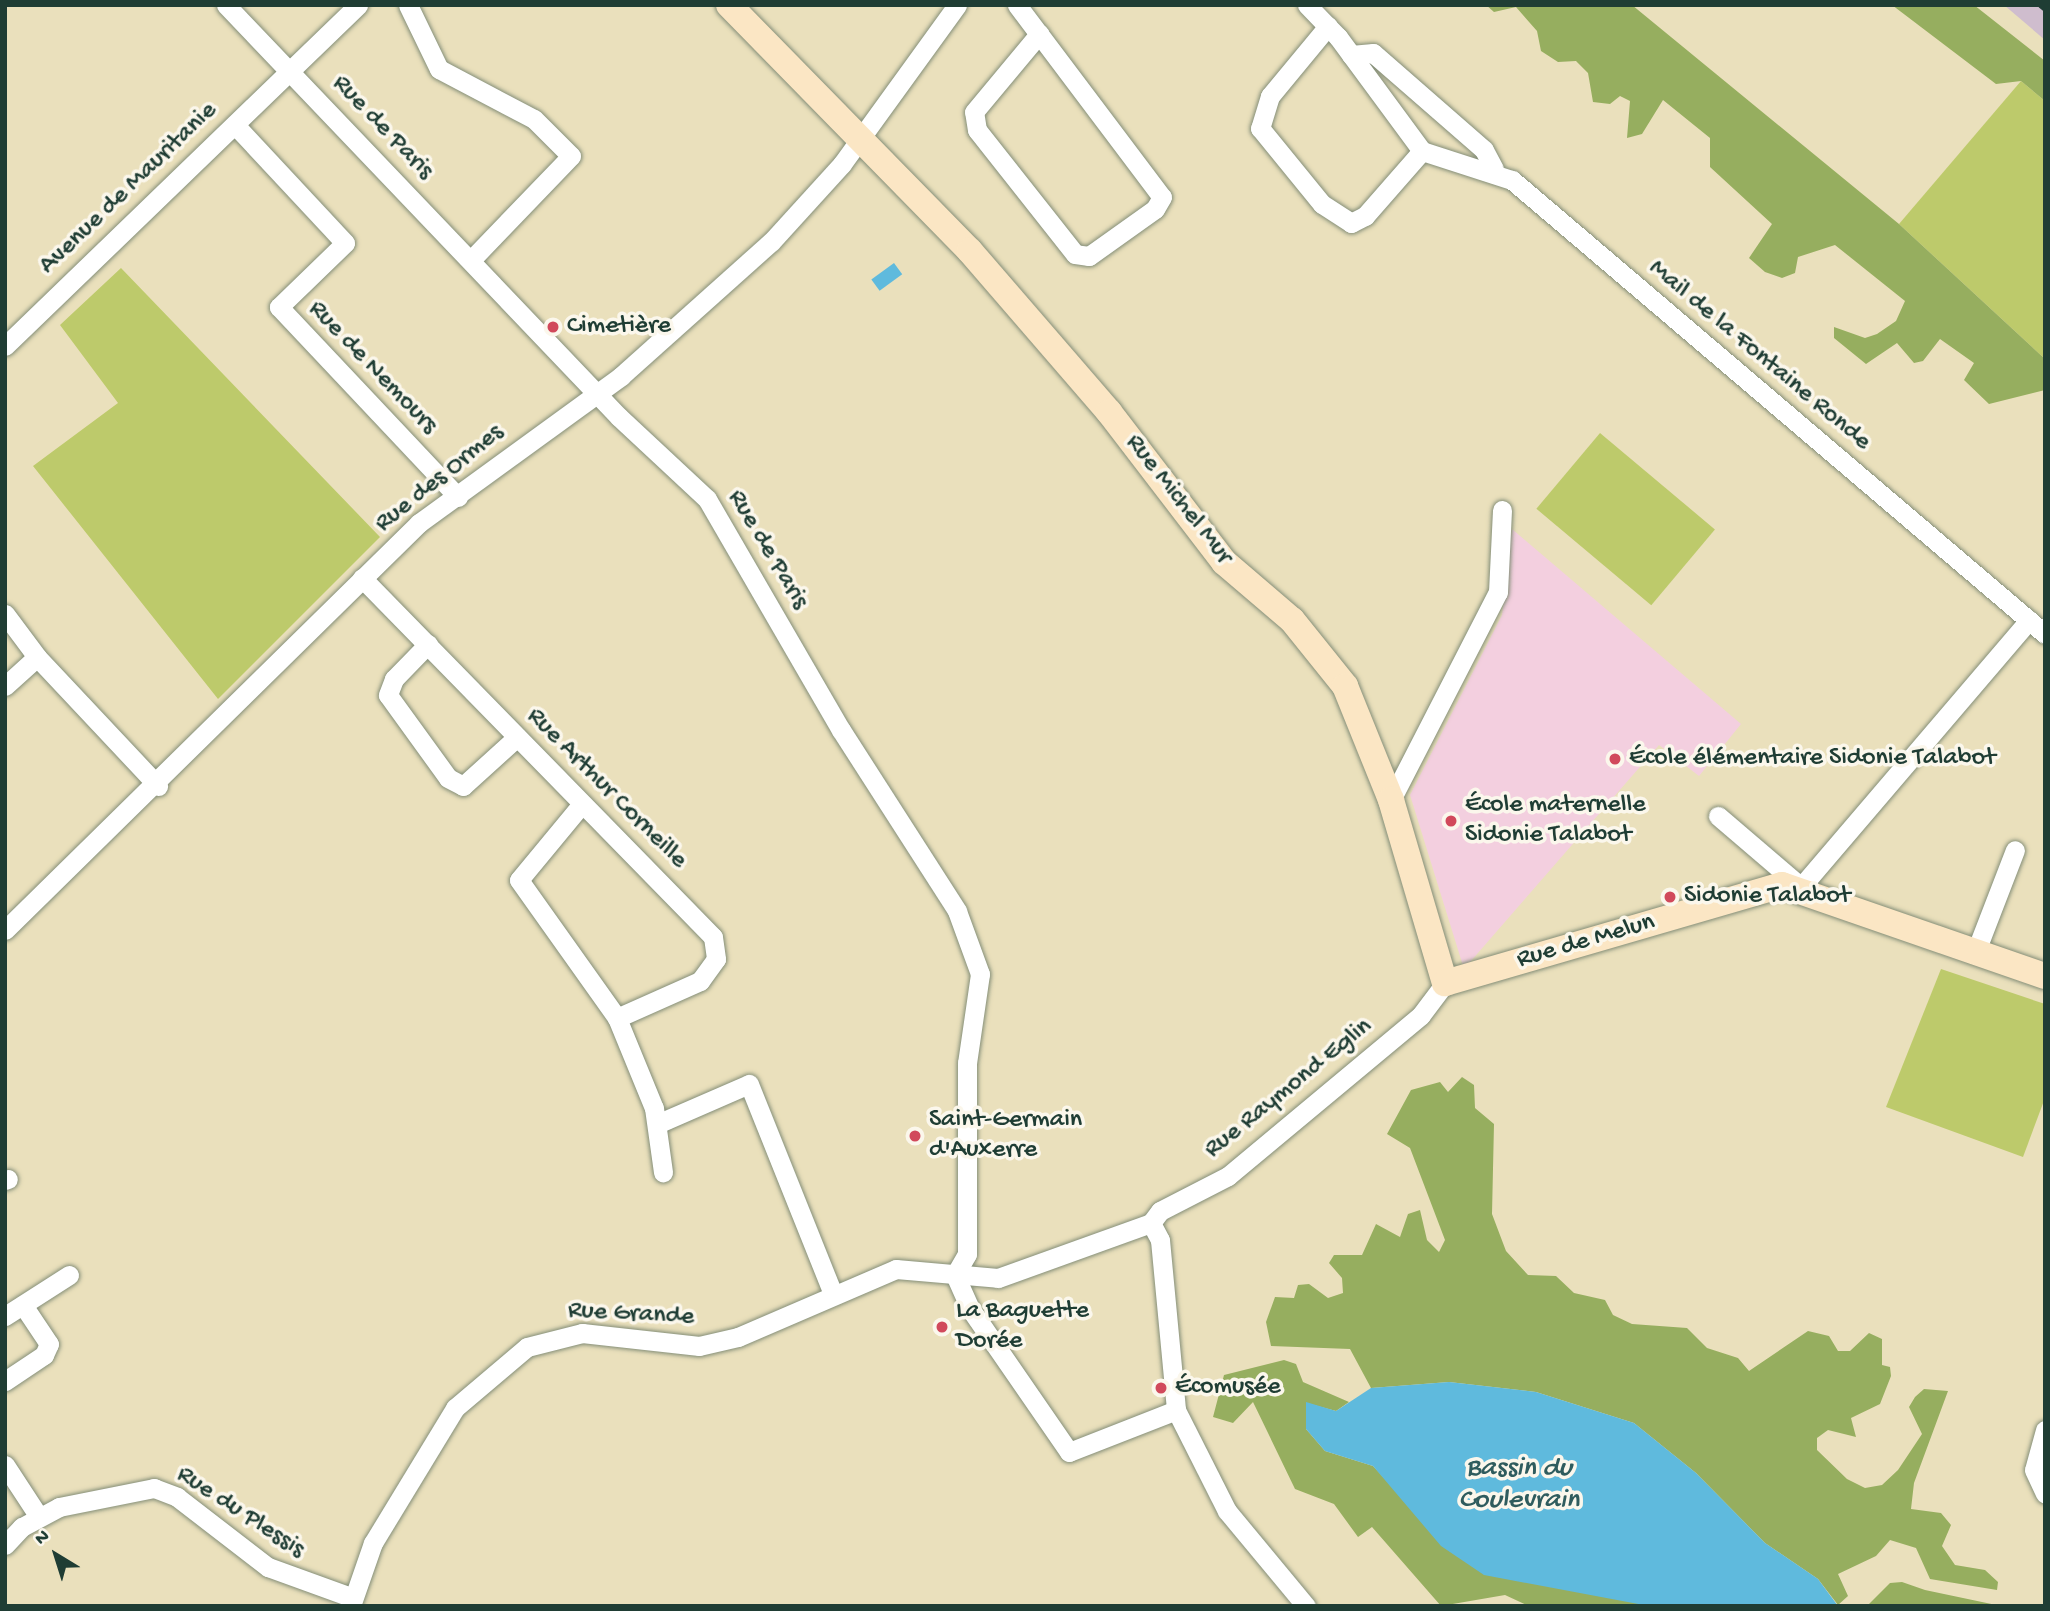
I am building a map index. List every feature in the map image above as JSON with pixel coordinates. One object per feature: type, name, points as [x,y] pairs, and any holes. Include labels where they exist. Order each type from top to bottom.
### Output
[{"type":"street","name":"Rue de Paris","points":[[226,5],[472,259],[597,393],[716,510],[841,730],[968,931],[980,974],[967,1063],[967,1254],[955,1275]]},
{"type":"street","name":"Avenue de Mauritanie","points":[[5,346],[358,5]]},
{"type":"street","points":[[408,5],[439,69],[534,119],[572,156],[472,259]]},
{"type":"street","name":"Rue Michel Mur","points":[[729,5],[859,141],[970,251],[1109,412],[1224,562],[1292,620],[1363,718],[1391,800],[1445,984]]},
{"type":"street","name":"Rue des Ormes","points":[[5,930],[158,786],[419,523],[597,393],[771,242],[859,141],[957,5]]},
{"type":"street","points":[[1017,5],[1039,34],[1162,197],[1156,209],[1090,256],[1075,254],[977,131],[974,112],[1039,34]]},
{"type":"street","points":[[1307,5],[1328,26],[1351,55],[1422,151],[1365,216],[1351,223],[1322,204],[1260,128],[1270,96],[1328,26]]},
{"type":"street","points":[[1351,55],[1373,53],[1484,150],[1494,169]]},
{"type":"street","name":"Rue de Nemours","points":[[234,125],[345,243],[279,307],[458,496]]},
{"type":"street","name":"Mail de la Fontaine Ronde","points":[[1422,151],[1494,169],[2045,634]]},
{"type":"street","points":[[1391,800],[1498,592],[1502,510]]},
{"type":"street","name":"Rue Arthur Corneille","points":[[362,578],[581,805],[713,937],[716,958],[700,981],[617,1018]]},
{"type":"street","points":[[5,614],[37,657],[158,786]]},
{"type":"street","points":[[1718,816],[1801,887],[2029,620]]},
{"type":"street","points":[[428,644],[394,679],[388,695],[448,778],[463,786],[517,737]]},
{"type":"street","points":[[5,686],[37,657]]},
{"type":"street","points":[[581,805],[519,880],[617,1018],[657,1124],[663,1172]]},
{"type":"street","points":[[1976,951],[2015,850]]},
{"type":"street","name":"Rue de Melun","points":[[1445,984],[1782,886],[1801,887],[2045,976]]},
{"type":"street","name":"Rue Raymond Eglin","points":[[955,1275],[998,1278],[1152,1223],[1160,1211],[1228,1176],[1421,1015],[1445,984]]},
{"type":"street","points":[[657,1124],[749,1084],[832,1292]]},
{"type":"street","points":[[1152,1223],[1160,1240],[1176,1410],[1227,1511],[1306,1606]]},
{"type":"street","name":"Rue Grande","points":[[351,1601],[373,1543],[455,1408],[527,1347],[582,1333],[699,1346],[738,1337],[832,1292],[896,1269],[955,1275]]},
{"type":"street","points":[[5,1316],[69,1275]]},
{"type":"street","points":[[955,1275],[969,1307],[1069,1452],[1176,1410]]},
{"type":"street","points":[[5,1381],[44,1355],[48,1344],[23,1305]]},
{"type":"street","points":[[2045,1430],[2034,1470],[2045,1494]]},
{"type":"street","points":[[5,1465],[39,1517],[5,1545]]},
{"type":"street","name":"Rue du Plessis","points":[[39,1517],[154,1488],[177,1497],[268,1567],[351,1601]]},
{"type":"shaded area","points":[[2004,5],[2045,5],[2045,40]]},
{"type":"shaded area","points":[[1512,529],[1741,724],[1699,776],[1659,745],[1464,969],[1410,795],[1502,615]]},
{"type":"green space","points":[[1486,5],[1632,5],[1899,224],[2045,359],[2045,390],[1989,404],[1964,380],[1974,363],[1940,339],[1923,361],[1914,363],[1897,343],[1866,364],[1834,338],[1834,327],[1865,338],[1877,334],[1896,321],[1905,301],[1835,245],[1798,257],[1795,273],[1782,278],[1765,272],[1749,258],[1772,224],[1710,167],[1710,138],[1663,100],[1642,134],[1627,138],[1630,101],[1620,96],[1610,104],[1593,102],[1588,73],[1576,61],[1558,62],[1541,51],[1537,31],[1516,7],[1494,12]]},
{"type":"green space","points":[[1892,5],[1974,5],[2045,61],[2045,101],[2021,81],[1996,84]]},
{"type":"green space","points":[[2021,81],[2045,101],[2045,359],[1899,224]]},
{"type":"green space","points":[[121,268],[380,537],[218,699],[33,466],[118,403],[60,325]]},
{"type":"green space","points":[[1600,433],[1715,529],[1651,605],[1536,509]]},
{"type":"green space","points":[[1941,969],[2045,1004],[2045,1098],[2023,1157],[1886,1107]]},
{"type":"green space","points":[[1462,1077],[1474,1085],[1475,1108],[1494,1124],[1492,1214],[1506,1251],[1528,1275],[1556,1276],[1574,1293],[1605,1300],[1613,1315],[1632,1324],[1687,1328],[1707,1348],[1738,1358],[1749,1371],[1808,1331],[1829,1336],[1838,1351],[1850,1351],[1869,1333],[1882,1339],[1882,1365],[1890,1367],[1891,1376],[1880,1404],[1851,1418],[1856,1437],[1828,1430],[1817,1438],[1817,1450],[1847,1479],[1865,1488],[1882,1485],[1898,1470],[1922,1434],[1909,1407],[1915,1397],[1924,1389],[1948,1391],[1914,1483],[1911,1509],[1941,1513],[1951,1525],[1942,1546],[1955,1565],[1985,1570],[1998,1582],[1997,1590],[1930,1579],[1916,1548],[1890,1540],[1876,1556],[1838,1574],[1848,1596],[1838,1605],[1818,1579],[1765,1543],[1696,1473],[1634,1423],[1536,1392],[1449,1382],[1371,1388],[1350,1349],[1271,1346],[1266,1322],[1275,1297],[1294,1298],[1298,1285],[1309,1284],[1328,1298],[1343,1293],[1342,1278],[1329,1263],[1334,1255],[1362,1255],[1376,1224],[1400,1237],[1408,1214],[1420,1210],[1427,1240],[1439,1252],[1445,1240],[1410,1148],[1387,1134],[1411,1090],[1440,1082],[1448,1092]]},
{"type":"green space","points":[[1284,1360],[1296,1364],[1303,1382],[1349,1402],[1336,1411],[1306,1403],[1306,1429],[1325,1451],[1373,1466],[1400,1495],[1609,1594],[1649,1606],[1529,1606],[1505,1595],[1441,1606],[1372,1527],[1358,1537],[1334,1504],[1295,1489],[1253,1402],[1233,1423],[1213,1417],[1224,1375]]},
{"type":"green space","points":[[1902,1582],[1925,1590],[2001,1606],[1867,1606],[1890,1583]]},
{"type":"water","points":[[894,263],[902,274],[880,291],[871,279]]},
{"type":"water","name":"Bassin du Coulevrain","points":[[1449,1382],[1536,1392],[1634,1423],[1696,1473],[1765,1543],[1818,1579],[1838,1606],[1649,1606],[1484,1575],[1441,1546],[1373,1466],[1325,1451],[1306,1429],[1306,1402],[1336,1411],[1371,1388]]},
{"type":"railway","points":[[2040,5],[2045,9]]},
{"type":"place","name":"Cimetière","points":[[553,327]]},
{"type":"place","name":"École élémentaire Sidonie Talabot","points":[[1615,759]]},
{"type":"place","name":"École maternelle Sidonie Talabot","points":[[1451,821]]},
{"type":"place","name":"Sidonie Talabot","points":[[1670,897]]},
{"type":"place","name":"Saint-Germain d'Auxerre","points":[[915,1136]]},
{"type":"place","name":"La Baguette Dorée","points":[[942,1327]]},
{"type":"place","name":"Écomusée","points":[[1161,1388]]}]
